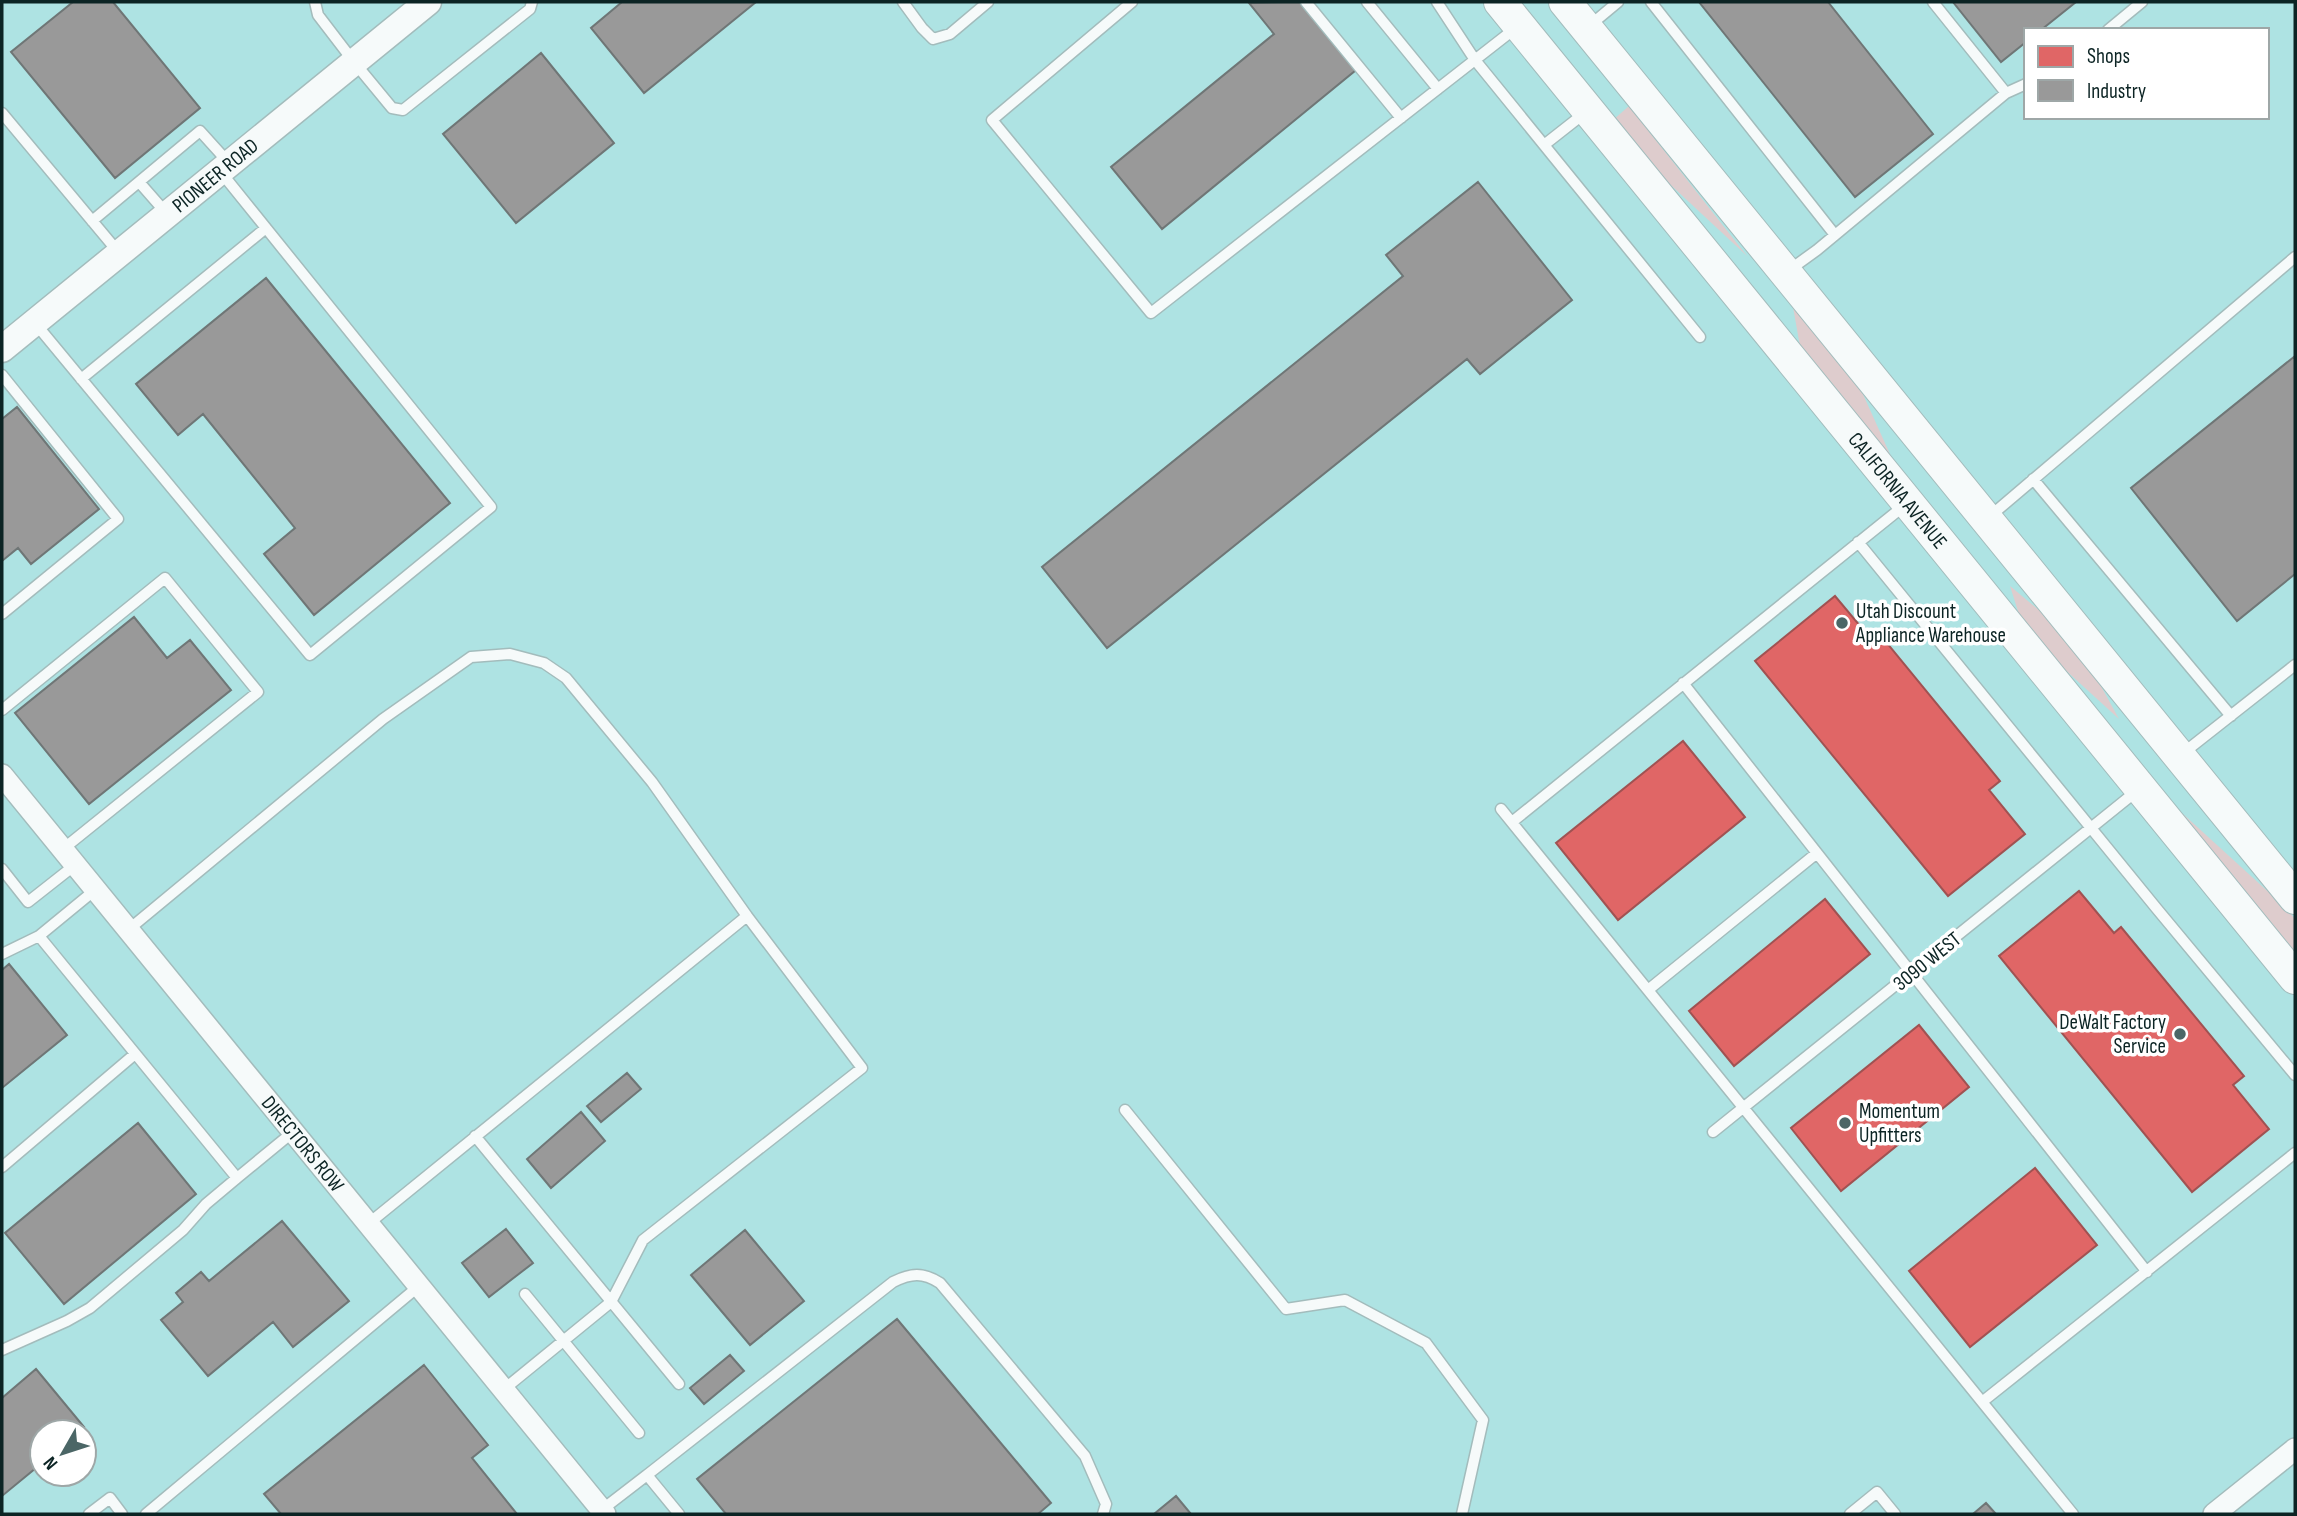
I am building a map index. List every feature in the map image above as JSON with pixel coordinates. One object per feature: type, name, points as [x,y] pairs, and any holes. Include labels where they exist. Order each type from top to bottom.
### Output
[{"type":"main road","points":[[1565,2],[2295,898]]},
{"type":"main road","name":"CALIFORNIA AVENUE","points":[[1510,14],[2295,978]]},
{"type":"main road","points":[[1548,61],[1587,28]]},
{"type":"main road","points":[[1746,304],[1785,272]]},
{"type":"main road","points":[[1930,530],[1978,508]]},
{"type":"main road","points":[[2140,788],[2179,756]]},
{"type":"street","name":"PIONEER ROAD","points":[[2,349],[428,2]]},
{"type":"street","name":"DIRECTORS ROW","points":[[2,775],[601,1513]]},
{"type":"street","points":[[2214,1514],[2295,1449]]},
{"type":"lane","points":[[315,2],[318,15],[354,62],[392,108],[403,110],[530,9],[532,2]]},
{"type":"lane","points":[[908,2],[922,28],[933,39],[950,34],[988,2]]},
{"type":"lane","points":[[1132,2],[992,120],[1152,313],[1475,60],[1510,14]]},
{"type":"lane","points":[[1306,2],[1401,118]]},
{"type":"lane","points":[[1367,2],[1438,89]]},
{"type":"lane","points":[[1437,2],[1475,60],[1700,337]]},
{"type":"lane","points":[[1587,28],[1618,2]]},
{"type":"lane","points":[[1651,2],[1835,235]]},
{"type":"lane","points":[[1933,2],[2006,93]]},
{"type":"lane","points":[[2110,28],[2142,2]]},
{"type":"lane","points":[[1785,272],[1835,235],[2006,93],[2024,85]]},
{"type":"lane","points":[[1544,145],[1588,110]]},
{"type":"lane","points":[[2,113],[119,254]]},
{"type":"lane","points":[[34,322],[310,655],[491,507],[266,228],[200,131],[92,221]]},
{"type":"lane","points":[[139,182],[167,214]]},
{"type":"lane","points":[[81,379],[266,228]]},
{"type":"lane","points":[[1978,508],[2034,478],[2295,257]]},
{"type":"lane","points":[[2,375],[118,519],[2,614]]},
{"type":"lane","points":[[2034,478],[2231,716]]},
{"type":"lane","points":[[1512,822],[1908,503]]},
{"type":"lane","points":[[1858,542],[2295,1075]]},
{"type":"lane","points":[[2,710],[165,578],[258,692],[69,857],[28,902],[2,869]]},
{"type":"lane","points":[[128,930],[383,719],[471,657],[510,654],[544,663],[566,678],[652,782],[747,916],[862,1068],[643,1240],[611,1302],[503,1390]]},
{"type":"lane","points":[[2179,756],[2295,665]]},
{"type":"lane","points":[[1683,683],[2147,1272]]},
{"type":"lane","name":"3090 WEST","points":[[1713,1132],[2140,788]]},
{"type":"lane","points":[[1501,809],[2074,1514]]},
{"type":"lane","points":[[1648,990],[1817,853]]},
{"type":"lane","points":[[2,954],[39,936],[95,890]]},
{"type":"lane","points":[[368,1224],[747,916]]},
{"type":"lane","points":[[39,936],[237,1178]]},
{"type":"lane","points":[[2,1167],[135,1054]]},
{"type":"lane","points":[[1125,1110],[1286,1309],[1345,1300],[1426,1343],[1483,1420],[1462,1514]]},
{"type":"lane","points":[[2,1350],[90,1308],[183,1230],[206,1204],[293,1132]]},
{"type":"lane","points":[[475,1136],[679,1384]]},
{"type":"lane","points":[[1982,1402],[2295,1153]]},
{"type":"lane","points":[[601,1513],[893,1282],[918,1273],[940,1283],[1085,1456],[1106,1504],[1103,1514]]},
{"type":"lane","points":[[146,1514],[419,1286]]},
{"type":"lane","points":[[525,1294],[639,1433]]},
{"type":"lane","points":[[647,1475],[679,1514]]},
{"type":"lane","points":[[1850,1514],[1877,1492],[1895,1514]]},
{"type":"lane","points":[[89,1514],[110,1498],[122,1514]]},
{"type":"shaded area","points":[[2,2],[2295,2],[2295,1514],[2,1514]]},
{"type":"shaded area","points":[[1629,106],[1747,256],[1646,162],[1613,120]]},
{"type":"shaded area","points":[[1793,307],[1862,392],[1898,472],[1801,352]]},
{"type":"shaded area","points":[[2010,586],[2045,615],[2090,666],[2119,719],[2038,645],[2023,627]]},
{"type":"shaded area","points":[[2171,803],[2295,919],[2295,955]]},
{"type":"building: Shops","points":[[1835,596],[1870,638],[1878,632],[2000,781],[1989,790],[2025,834],[1948,896],[1755,661]]},
{"type":"building: Shops","points":[[1683,741],[1745,817],[1618,920],[1556,843]]},
{"type":"building: Shops","points":[[2079,891],[2114,933],[2121,927],[2244,1076],[2233,1085],[2269,1129],[2192,1192],[1999,956]]},
{"type":"building: Shops","points":[[1825,899],[1870,954],[1734,1066],[1689,1011]]},
{"type":"building: Shops","points":[[1919,1025],[1969,1087],[1841,1191],[1791,1128]]},
{"type":"building: Shops","points":[[2035,1168],[2097,1245],[1970,1347],[1909,1271]]},
{"type":"building: Industry","points":[[73,2],[113,2],[200,108],[115,178],[11,52]]},
{"type":"building: Industry","points":[[622,2],[756,2],[644,93],[591,28]]},
{"type":"building: Industry","points":[[1300,2],[1356,70],[1162,229],[1111,167],[1274,34],[1249,3]]},
{"type":"building: Industry","points":[[1699,2],[1828,2],[1933,134],[1855,197]]},
{"type":"building: Industry","points":[[1953,2],[2076,2],[2044,28],[2024,28],[2024,44],[2001,62]]},
{"type":"building: Industry","points":[[541,53],[614,143],[516,223],[443,134]]},
{"type":"building: Industry","points":[[1478,182],[1572,300],[1480,374],[1467,359],[1107,648],[1042,567],[1403,276],[1386,255]]},
{"type":"building: Industry","points":[[266,278],[450,503],[314,615],[264,554],[295,528],[203,414],[178,435],[136,384]]},
{"type":"building: Industry","points":[[2295,356],[2295,574],[2237,621],[2131,488]]},
{"type":"building: Industry","points":[[17,407],[99,509],[31,564],[18,548],[2,561],[2,419]]},
{"type":"building: Industry","points":[[134,617],[167,658],[190,640],[231,690],[89,804],[15,713]]},
{"type":"building: Industry","points":[[9,964],[67,1035],[2,1088],[2,970]]},
{"type":"building: Industry","points":[[627,1073],[641,1089],[601,1122],[587,1106]]},
{"type":"building: Industry","points":[[581,1112],[605,1141],[551,1188],[527,1159]]},
{"type":"building: Industry","points":[[138,1123],[196,1194],[64,1304],[5,1233]]},
{"type":"building: Industry","points":[[282,1221],[349,1301],[293,1347],[273,1322],[208,1376],[161,1320],[183,1302],[176,1293],[201,1272],[209,1281]]},
{"type":"building: Industry","points":[[506,1229],[533,1263],[489,1297],[462,1263]]},
{"type":"building: Industry","points":[[745,1230],[804,1301],[750,1345],[691,1275]]},
{"type":"building: Industry","points":[[897,1319],[1051,1503],[1038,1514],[726,1514],[697,1479]]},
{"type":"building: Industry","points":[[730,1355],[744,1371],[704,1404],[690,1388]]},
{"type":"building: Industry","points":[[424,1365],[488,1445],[472,1458],[517,1514],[281,1514],[264,1494]]},
{"type":"building: Industry","points":[[36,1369],[77,1418],[28,1418],[28,1475],[2,1496],[2,1398]]},
{"type":"building: Industry","points":[[1176,1496],[1191,1514],[1154,1514]]},
{"type":"building: Industry","points":[[1986,1503],[1996,1514],[1973,1514]]},
{"type":"place","name":"Utah Discount Appliance Warehouse","points":[[1842,623]]},
{"type":"place","name":"DeWalt Factory Service","points":[[2180,1034]]},
{"type":"place","name":"Momentum Upfitters","points":[[1845,1123]]}]
